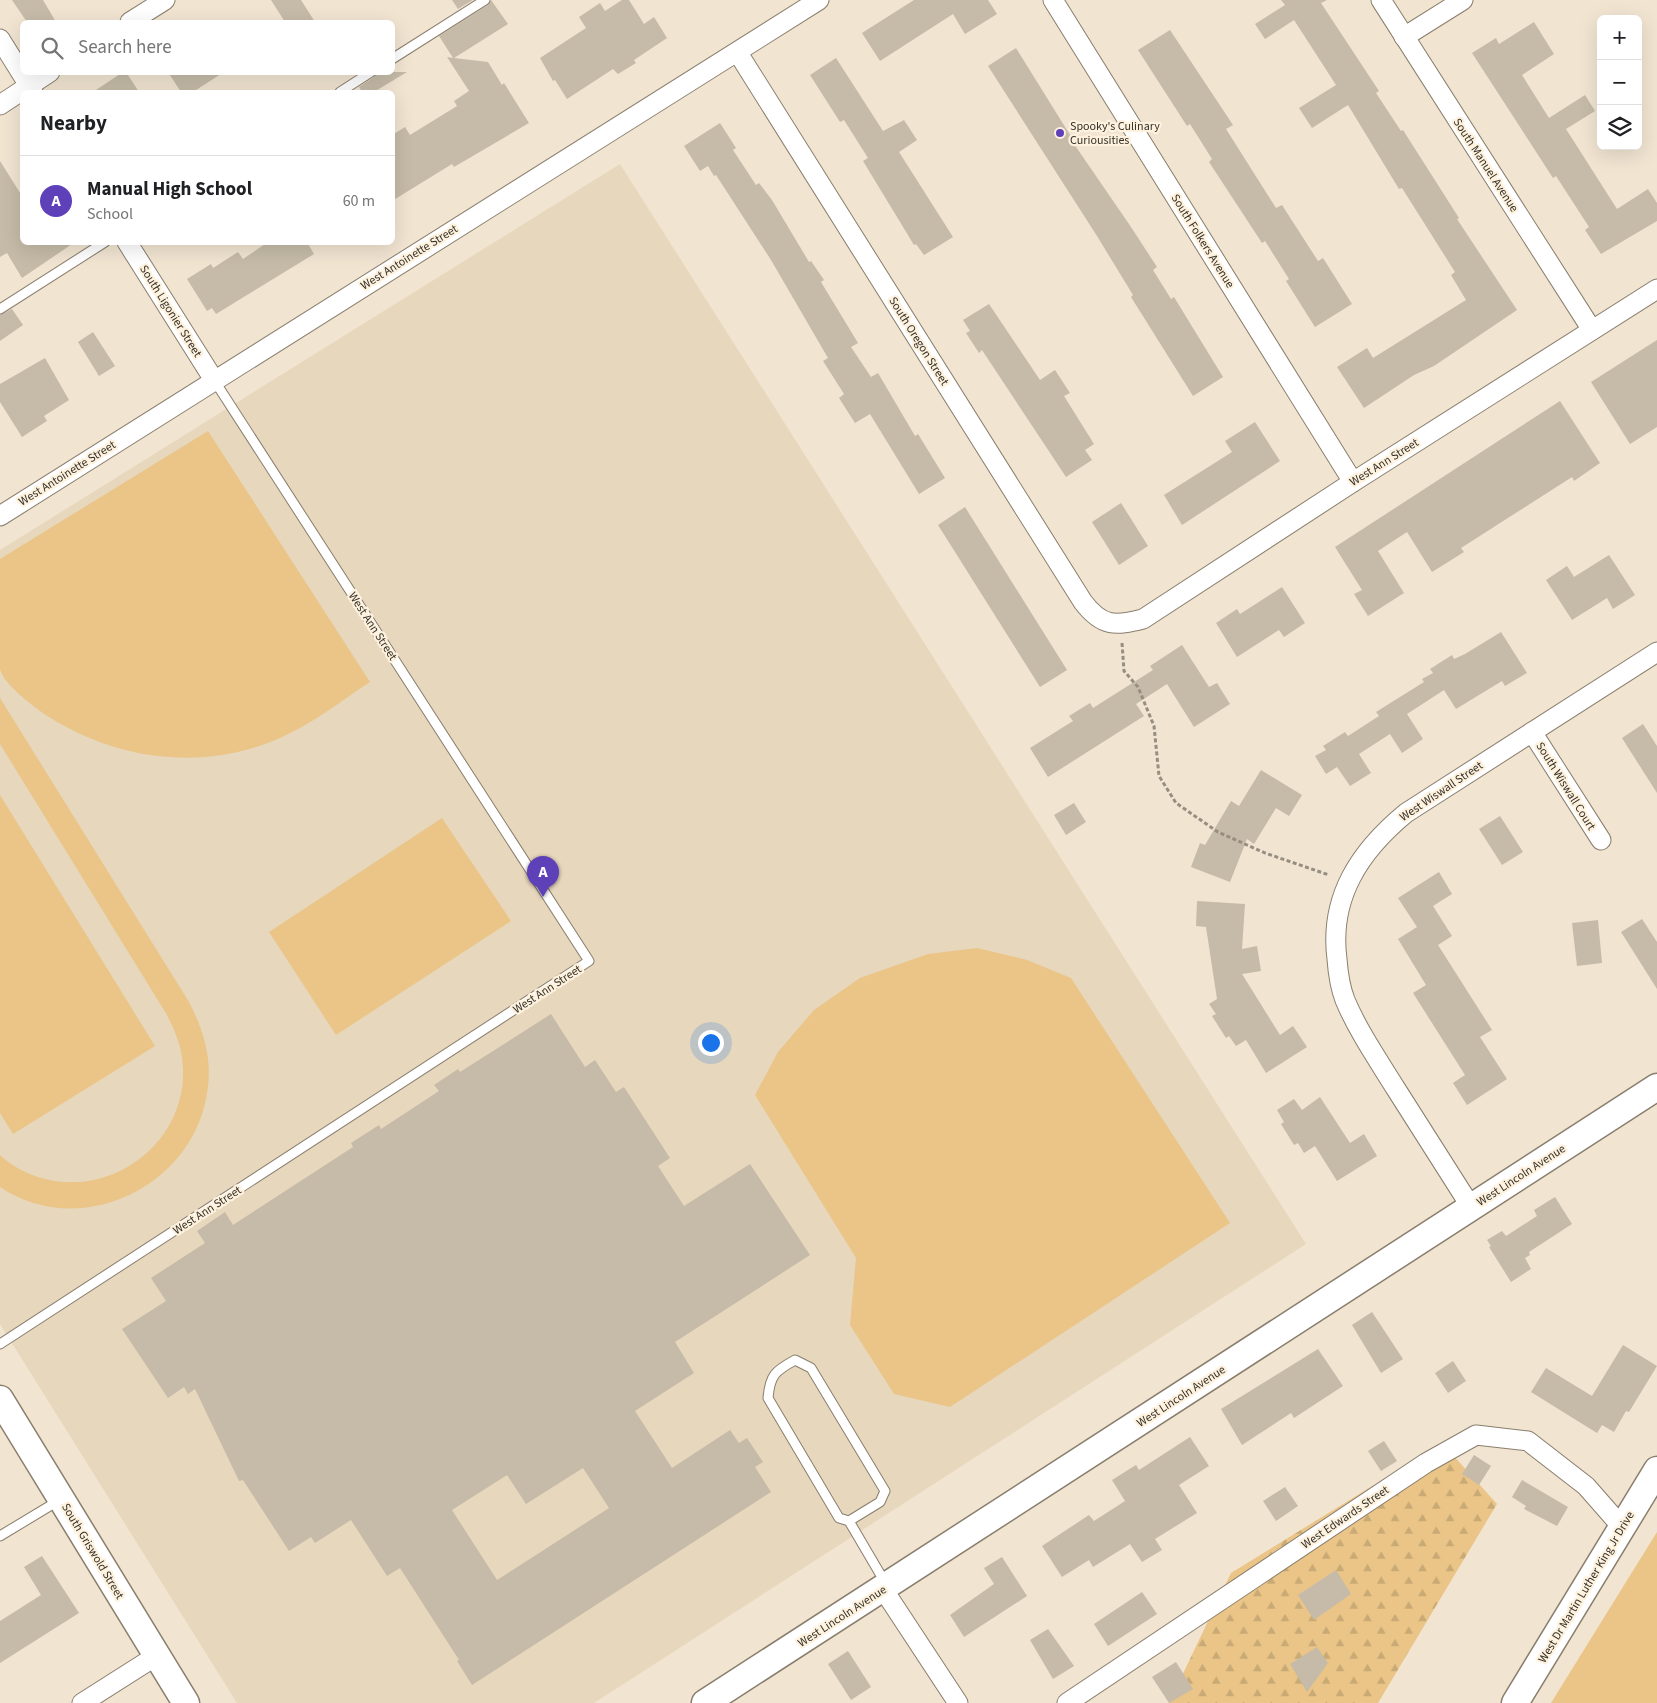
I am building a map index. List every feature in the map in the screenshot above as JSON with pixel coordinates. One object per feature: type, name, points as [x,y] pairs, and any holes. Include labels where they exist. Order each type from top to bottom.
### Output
[{"type":"main road","name":"West Lincoln Avenue","points":[[705,1703],[886,1588],[1657,1087]]},
{"type":"main road","name":"South Griswold Street","points":[[0,1399],[186,1703]]},
{"type":"main road","name":"West Dr Martin Luther King Jr Drive","points":[[1515,1703],[1657,1470]]},
{"type":"street","points":[[133,20],[165,0]]},
{"type":"street","name":"West Antoinette Street","points":[[0,516],[484,209],[820,0]]},
{"type":"street","name":"South Folkers Avenue","points":[[1053,0],[1353,482]]},
{"type":"street","name":"South Manuel Avenue","points":[[1381,0],[1592,330]]},
{"type":"street","points":[[1404,37],[1463,0]]},
{"type":"street","points":[[0,39],[20,71]]},
{"type":"street","name":"South Oregon Street","points":[[738,52],[1083,602],[1094,616],[1107,623]]},
{"type":"street","points":[[22,75],[31,89],[47,75]]},
{"type":"street","points":[[0,105],[20,95]]},
{"type":"street","name":"South Ligonier Street","points":[[129,245],[214,380]]},
{"type":"street","name":"West Ann Street","points":[[1107,623],[1126,624],[1143,619],[1353,482],[1657,289]]},
{"type":"street","name":"West Wiswall Street","points":[[1471,1207],[1373,1052],[1345,1000],[1339,980],[1335,933],[1337,913],[1348,882],[1374,843],[1401,817],[1426,798],[1657,652]]},
{"type":"street","name":"South Wiswall Court","points":[[1532,732],[1601,840]]},
{"type":"street","name":"West Edwards Street","points":[[1067,1703],[1426,1463],[1476,1434],[1528,1441],[1586,1486],[1622,1527]]},
{"type":"street","points":[[886,1588],[958,1703]]},
{"type":"street","points":[[82,1703],[156,1656]]},
{"type":"lane","points":[[395,57],[485,0]]},
{"type":"lane","points":[[343,90],[366,75]]},
{"type":"lane","points":[[0,309],[100,245]]},
{"type":"lane","name":"West Ann Street","points":[[0,1344],[589,961],[214,380]]},
{"type":"lane","points":[[849,1521],[880,1502],[885,1491],[811,1368],[795,1360],[778,1369],[770,1381],[768,1398],[839,1518],[849,1521],[886,1588]]},
{"type":"lane","points":[[0,1536],[61,1499]]},
{"type":"path","points":[[1126,624],[1122,636],[1124,671],[1138,687],[1154,726],[1159,776],[1176,803],[1218,832],[1257,850],[1348,882]]},
{"type":"shaded area","points":[[620,164],[1306,1244],[594,1703],[237,1703],[0,1324],[0,550]]},
{"type":"green space","points":[[208,431],[370,682],[326,712],[280,738],[252,748],[223,755],[194,758],[165,757],[108,745],[80,734],[48,716],[23,698],[3,675],[0,669],[0,559]]},
{"type":"green space","points":[[0,698],[189,1002],[206,1046],[209,1069],[207,1093],[197,1126],[180,1155],[156,1178],[128,1196],[97,1206],[64,1208],[31,1202],[0,1187],[0,1155],[14,1166],[30,1174],[48,1180],[65,1182],[88,1181],[110,1175],[131,1165],[148,1152],[163,1135],[174,1115],[181,1093],[182,1056],[176,1035],[167,1015],[0,744]]},
{"type":"green space","points":[[0,795],[155,1046],[13,1134],[0,1113]]},
{"type":"green space","points":[[442,818],[511,921],[336,1035],[269,932]]},
{"type":"green space","points":[[977,948],[1027,960],[1071,978],[1230,1223],[950,1407],[894,1394],[850,1325],[856,1258],[755,1095],[778,1052],[814,1010],[860,978],[928,954]]},
{"type":"green space","points":[[1442,1443],[1497,1504],[1378,1703],[1169,1703],[1231,1573]]},
{"type":"green space","points":[[1657,1532],[1657,1703],[1551,1703]]},
{"type":"building","points":[[12,0],[43,0],[55,20],[26,20]]},
{"type":"building","points":[[271,0],[301,0],[314,20],[284,20]]},
{"type":"building","points":[[452,0],[473,0],[458,9]]},
{"type":"building","points":[[491,0],[508,24],[454,58],[488,62],[502,85],[504,83],[529,123],[454,167],[452,164],[395,199],[395,133],[405,127],[410,135],[457,106],[454,101],[469,91],[447,57],[453,58],[439,36],[488,5]]},
{"type":"building","points":[[622,0],[629,0],[644,24],[654,17],[667,38],[634,60],[636,63],[618,74],[613,69],[567,99],[555,80],[553,81],[540,58],[586,28],[579,17],[600,3],[605,11]]},
{"type":"building","points":[[914,0],[988,0],[997,14],[965,34],[953,14],[880,61],[862,33]]},
{"type":"building","points":[[1281,0],[1327,0],[1321,3],[1379,91],[1376,93],[1401,131],[1403,130],[1459,218],[1457,219],[1517,310],[1434,366],[1414,375],[1364,408],[1337,367],[1367,348],[1373,358],[1466,300],[1451,275],[1455,272],[1402,188],[1399,189],[1348,105],[1312,128],[1299,108],[1336,85],[1294,20],[1265,39],[1255,24],[1285,5]]},
{"type":"building","points":[[1534,22],[1554,54],[1522,75],[1549,118],[1585,95],[1595,111],[1566,129],[1617,209],[1648,189],[1657,203],[1657,221],[1601,254],[1585,230],[1589,227],[1556,176],[1553,178],[1472,53],[1496,38],[1499,44]]},
{"type":"building","points":[[1170,30],[1233,125],[1226,129],[1276,208],[1282,205],[1318,261],[1323,258],[1352,304],[1315,327],[1286,281],[1289,279],[1265,241],[1262,243],[1209,162],[1212,159],[1190,124],[1187,126],[1138,50]]},
{"type":"building","points":[[1016,48],[1074,144],[1157,267],[1153,270],[1171,299],[1174,297],[1223,377],[1193,396],[1131,297],[1133,295],[1097,236],[988,66]]},
{"type":"building","points":[[836,58],[883,131],[904,120],[917,140],[899,152],[953,237],[924,255],[916,244],[914,245],[863,161],[868,158],[844,120],[840,122],[810,75]]},
{"type":"building","points":[[395,72],[407,72],[377,90],[361,90],[359,87],[375,75],[395,75]]},
{"type":"building","points":[[118,75],[128,75],[138,90],[96,90]]},
{"type":"building","points":[[170,75],[219,75],[196,90],[180,90]]},
{"type":"building","points":[[720,123],[736,148],[733,150],[756,185],[759,183],[772,200],[809,262],[811,261],[824,280],[821,282],[858,343],[851,347],[871,377],[878,373],[915,436],[918,434],[945,478],[919,494],[870,414],[855,423],[839,398],[844,394],[823,361],[828,358],[771,260],[716,175],[714,176],[708,166],[700,171],[684,146]]},
{"type":"building","points":[[0,161],[20,193],[20,245],[71,245],[22,278],[7,253],[0,257]]},
{"type":"building","points":[[264,245],[309,245],[314,254],[216,314],[212,308],[207,311],[187,279],[211,264],[213,268],[238,252],[243,259]]},
{"type":"building","points":[[989,304],[1040,380],[1055,370],[1070,393],[1064,396],[1094,444],[1085,450],[1092,460],[1066,477],[982,350],[979,353],[966,333],[970,331],[963,320]]},
{"type":"building","points":[[12,309],[23,325],[0,341],[0,315]]},
{"type":"building","points":[[93,332],[115,366],[99,376],[78,342]]},
{"type":"building","points":[[1657,340],[1657,427],[1630,444],[1591,382]]},
{"type":"building","points":[[45,358],[69,400],[44,416],[47,421],[22,437],[0,402],[0,384]]},
{"type":"building","points":[[1560,401],[1600,463],[1574,481],[1572,477],[1461,548],[1464,552],[1432,572],[1407,532],[1378,551],[1404,593],[1368,616],[1354,594],[1362,590],[1335,547]]},
{"type":"building","points":[[1255,422],[1280,461],[1182,525],[1164,495],[1232,452],[1225,441]]},
{"type":"building","points":[[1121,503],[1148,546],[1119,565],[1092,522]]},
{"type":"building","points":[[965,507],[1067,670],[1040,687],[938,525]]},
{"type":"building","points":[[1609,555],[1635,595],[1613,609],[1607,598],[1572,620],[1546,580],[1567,566],[1574,577]]},
{"type":"building","points":[[1282,587],[1305,623],[1284,637],[1279,630],[1237,657],[1216,623],[1237,609],[1240,614]]},
{"type":"building","points":[[1501,632],[1527,673],[1505,686],[1502,681],[1456,709],[1444,690],[1407,714],[1423,739],[1402,753],[1390,734],[1359,754],[1371,773],[1350,786],[1337,767],[1326,774],[1315,756],[1326,750],[1323,746],[1345,732],[1348,736],[1379,716],[1376,712],[1424,682],[1422,679],[1433,673],[1430,669],[1452,655],[1454,659],[1465,654]]},
{"type":"building","points":[[1182,645],[1209,687],[1217,683],[1230,704],[1194,727],[1167,684],[1136,704],[1144,716],[1048,777],[1030,748],[1073,721],[1069,716],[1090,703],[1093,708],[1153,670],[1150,666]]},
{"type":"building","points":[[1643,724],[1657,746],[1657,793],[1622,738]]},
{"type":"building","points":[[1261,770],[1302,795],[1289,816],[1276,808],[1254,844],[1247,839],[1230,882],[1191,867],[1200,843],[1205,845],[1231,801],[1239,806]]},
{"type":"building","points":[[1074,803],[1086,822],[1066,835],[1054,815]]},
{"type":"building","points":[[1500,816],[1523,852],[1502,865],[1479,829]]},
{"type":"building","points":[[1439,872],[1452,894],[1433,906],[1452,936],[1438,945],[1492,1030],[1480,1037],[1507,1079],[1467,1105],[1453,1083],[1465,1075],[1413,993],[1426,985],[1398,939],[1417,927],[1398,898]]},
{"type":"building","points":[[1197,901],[1245,904],[1242,949],[1257,946],[1261,971],[1242,974],[1280,1035],[1293,1026],[1307,1047],[1266,1073],[1246,1040],[1236,1046],[1229,1036],[1226,1038],[1212,1016],[1216,1014],[1209,1004],[1217,999],[1206,927],[1196,926]]},
{"type":"building","points":[[1642,919],[1657,942],[1657,989],[1621,932]]},
{"type":"building","points":[[1598,920],[1602,963],[1577,966],[1572,923]]},
{"type":"building","points":[[551,1014],[585,1067],[595,1060],[616,1092],[624,1087],[670,1158],[658,1166],[684,1206],[750,1164],[810,1255],[675,1342],[694,1373],[635,1411],[672,1468],[730,1430],[739,1443],[747,1438],[763,1462],[755,1467],[771,1492],[472,1685],[457,1661],[459,1660],[400,1568],[387,1576],[351,1520],[315,1543],[311,1537],[289,1551],[243,1480],[239,1481],[195,1389],[188,1394],[184,1387],[168,1398],[122,1329],[166,1301],[151,1278],[205,1243],[197,1231],[225,1212],[233,1225],[353,1147],[351,1143],[379,1125],[381,1129],[439,1091],[434,1085],[458,1069],[460,1072]],"holes":[[[583,1468],[609,1508],[497,1580],[452,1510],[507,1475],[526,1504]]]},
{"type":"building","points":[[1320,1097],[1350,1143],[1364,1134],[1377,1156],[1337,1181],[1315,1146],[1304,1153],[1298,1143],[1294,1145],[1281,1124],[1284,1122],[1277,1110],[1294,1099],[1302,1110]]},
{"type":"building","points":[[1555,1197],[1572,1224],[1529,1252],[1530,1255],[1525,1258],[1531,1269],[1511,1282],[1489,1247],[1491,1246],[1487,1240],[1502,1231],[1506,1236],[1537,1216],[1534,1210]]},
{"type":"building","points":[[1372,1312],[1403,1359],[1381,1373],[1352,1325]]},
{"type":"building","points":[[1623,1345],[1657,1366],[1629,1412],[1626,1411],[1614,1432],[1602,1425],[1597,1433],[1531,1392],[1546,1368],[1592,1396]]},
{"type":"building","points":[[1318,1349],[1343,1386],[1294,1418],[1291,1413],[1242,1445],[1221,1409]]},
{"type":"building","points":[[1453,1361],[1466,1381],[1448,1393],[1435,1373]]},
{"type":"building","points":[[1190,1437],[1209,1466],[1179,1485],[1197,1513],[1155,1539],[1162,1550],[1142,1562],[1130,1544],[1093,1567],[1089,1560],[1062,1577],[1042,1546],[1089,1515],[1094,1521],[1125,1501],[1112,1480],[1136,1465],[1139,1470]]},
{"type":"building","points":[[1384,1441],[1397,1461],[1381,1471],[1368,1451]]},
{"type":"building","points":[[1474,1455],[1491,1466],[1479,1485],[1462,1474]]},
{"type":"building","points":[[1522,1480],[1568,1507],[1557,1526],[1524,1509],[1526,1506],[1512,1497]]},
{"type":"building","points":[[1285,1487],[1298,1506],[1276,1521],[1263,1501]]},
{"type":"building","points":[[42,1556],[79,1613],[0,1663],[0,1621],[41,1595],[24,1567]]},
{"type":"building","points":[[1002,1557],[1027,1596],[964,1637],[950,1615],[994,1584],[984,1568]]},
{"type":"building","points":[[1336,1570],[1351,1594],[1314,1620],[1298,1595]]},
{"type":"building","points":[[1142,1592],[1157,1614],[1108,1646],[1094,1624]]},
{"type":"building","points":[[1048,1629],[1074,1666],[1053,1679],[1030,1640]]},
{"type":"building","points":[[1317,1647],[1328,1663],[1307,1692],[1290,1664]]},
{"type":"building","points":[[848,1651],[871,1687],[851,1700],[828,1664]]},
{"type":"building","points":[[1176,1662],[1193,1689],[1169,1703],[1152,1677]]},
{"type":"place","name":"Spooky's Culinary Curiousities","points":[[1060,133]]},
{"type":"place","name":"Manual High School","points":[[543,897]]}]
